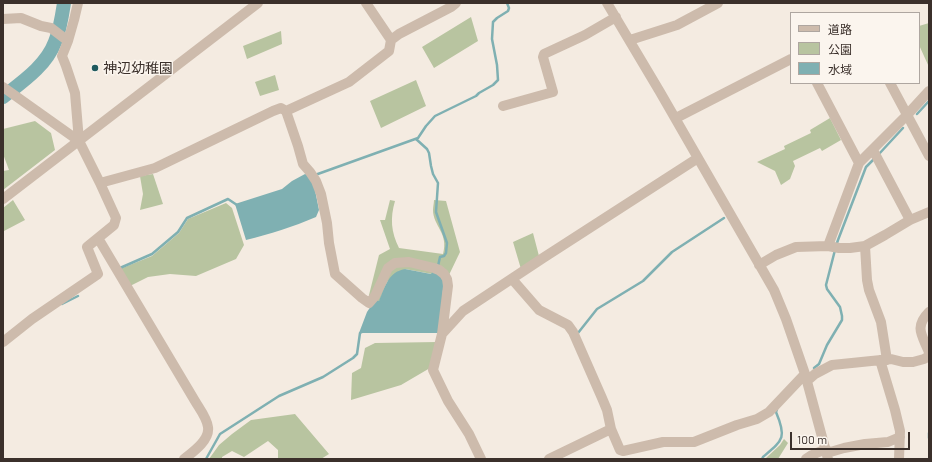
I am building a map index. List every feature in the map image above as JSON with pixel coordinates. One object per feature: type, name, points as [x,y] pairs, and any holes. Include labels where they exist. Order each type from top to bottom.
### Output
[{"type":"street","points":[[3,342],[32,319],[98,274],[87,247],[114,225],[116,218],[78,141],[75,93],[62,56],[78,3]]},
{"type":"street","points":[[3,199],[258,3]]},
{"type":"street","points":[[366,3],[391,40]]},
{"type":"street","points":[[286,111],[349,82],[389,51],[391,40],[399,34],[456,3]]},
{"type":"street","points":[[607,3],[676,118],[774,290],[786,319],[806,378],[827,454]]},
{"type":"street","points":[[630,40],[677,25],[718,3]]},
{"type":"street","points":[[503,106],[553,92],[543,57],[544,54],[585,35],[616,17]]},
{"type":"street","points":[[3,19],[21,18],[40,26],[51,28],[67,40]]},
{"type":"street","points":[[676,118],[790,60]]},
{"type":"street","points":[[818,84],[859,164]]},
{"type":"street","points":[[891,84],[929,156]]},
{"type":"street","points":[[3,87],[78,141]]},
{"type":"street","points":[[833,247],[859,164],[929,91]]},
{"type":"street","points":[[100,183],[155,168],[273,111],[281,108],[286,111],[303,164],[313,176],[321,194],[335,274],[369,303],[375,296],[388,268],[395,263],[409,262],[437,269],[447,279],[448,286],[442,334],[434,370],[448,401],[480,456],[470,459]]},
{"type":"street","points":[[873,150],[910,220]]},
{"type":"street","points":[[442,334],[463,311],[698,158]]},
{"type":"street","points":[[760,265],[776,254],[796,247],[850,248],[865,246],[910,220],[929,212]]},
{"type":"street","points":[[98,238],[205,418],[208,426],[208,434],[200,445],[184,459]]},
{"type":"street","points":[[865,246],[866,280],[881,322],[884,360],[900,431],[899,459]]},
{"type":"street","points":[[512,279],[539,310],[568,325],[573,332],[607,410],[610,429],[620,450],[623,451],[663,442],[694,442],[757,419],[769,412],[806,378],[832,365],[892,359],[903,362],[913,362],[929,356]]},
{"type":"street","points":[[929,312],[921,323],[921,332],[929,352]]},
{"type":"street","points":[[549,459],[610,429]]},
{"type":"street","points":[[806,459],[812,455],[827,454],[846,447],[869,443],[888,442],[900,437]]},
{"type":"green space","points":[[471,17],[478,41],[434,68],[422,47]]},
{"type":"green space","points":[[929,23],[929,67],[920,47],[920,26]]},
{"type":"green space","points":[[281,31],[282,44],[247,59],[243,46]]},
{"type":"green space","points":[[275,75],[279,90],[260,96],[255,82]]},
{"type":"green space","points":[[416,80],[426,106],[381,128],[370,101]]},
{"type":"green space","points":[[830,118],[841,140],[822,151],[820,148],[793,161],[795,166],[790,179],[781,185],[775,171],[757,162],[785,149],[784,146],[811,133],[810,130]]},
{"type":"green space","points":[[35,121],[51,133],[55,150],[3,190],[3,171],[9,170],[3,154],[3,129]]},
{"type":"green space","points":[[153,174],[163,204],[140,210],[143,194],[140,176]]},
{"type":"green space","points":[[13,200],[25,220],[4,231],[3,208]]},
{"type":"green space","points":[[390,200],[395,201],[392,213],[392,225],[394,236],[399,248],[443,254],[444,241],[435,221],[433,210],[434,200],[446,201],[460,252],[449,275],[433,271],[432,274],[405,269],[387,282],[379,302],[369,295],[379,255],[390,249],[380,220],[385,220]]},
{"type":"green space","points":[[226,203],[232,208],[244,245],[236,259],[196,276],[170,274],[148,277],[130,286],[120,269],[152,256],[179,233],[188,219]]},
{"type":"green space","points":[[533,233],[539,256],[521,269],[513,242]]},
{"type":"green space","points":[[437,342],[430,368],[401,385],[351,400],[352,373],[361,368],[365,348],[375,343]]},
{"type":"green space","points":[[295,414],[329,454],[321,459],[278,459],[278,450],[268,441],[244,457],[232,451],[222,457],[222,459],[209,459],[219,445],[251,420]]},
{"type":"green space","points":[[784,439],[788,443],[778,459],[766,459],[780,445]]},
{"type":"water","points":[[305,174],[309,175],[313,180],[319,210],[316,217],[281,230],[246,240],[235,204],[282,189],[292,181]]},
{"type":"water","points":[[405,269],[431,274],[433,271],[444,279],[439,333],[359,333],[367,312],[375,300],[379,301],[388,281],[395,273]]},
{"type":"waterway","points":[[3,97],[33,73],[46,59],[58,33],[64,3]]},
{"type":"waterway","points":[[315,175],[418,138],[435,116],[476,96],[493,85],[498,80],[492,39],[493,22],[508,11],[509,8],[507,3]]},
{"type":"waterway","points":[[917,114],[929,101]]},
{"type":"waterway","points":[[879,154],[903,128]]},
{"type":"waterway","points":[[416,139],[427,149],[433,174],[438,183],[436,212],[447,243],[446,253],[444,256],[440,257],[438,266]]},
{"type":"waterway","points":[[836,246],[866,167],[875,158]]},
{"type":"waterway","points":[[120,268],[152,254],[178,232],[187,218],[228,199],[237,205]]},
{"type":"waterway","points":[[578,333],[597,309],[643,281],[672,252],[724,218]]},
{"type":"waterway","points":[[814,368],[819,364],[827,345],[842,320],[840,307],[827,289],[826,285],[835,250]]},
{"type":"waterway","points":[[62,304],[78,296]]},
{"type":"waterway","points":[[206,459],[220,434],[279,396],[323,377],[353,358],[357,354],[360,333],[362,332]]},
{"type":"waterway","points":[[762,459],[779,442],[781,438],[782,433],[776,412],[777,409]]},
{"type":"waterway","points":[[929,433],[929,438]]},
{"type":"place","name":"神辺幼稚園","points":[[95,68]]}]
